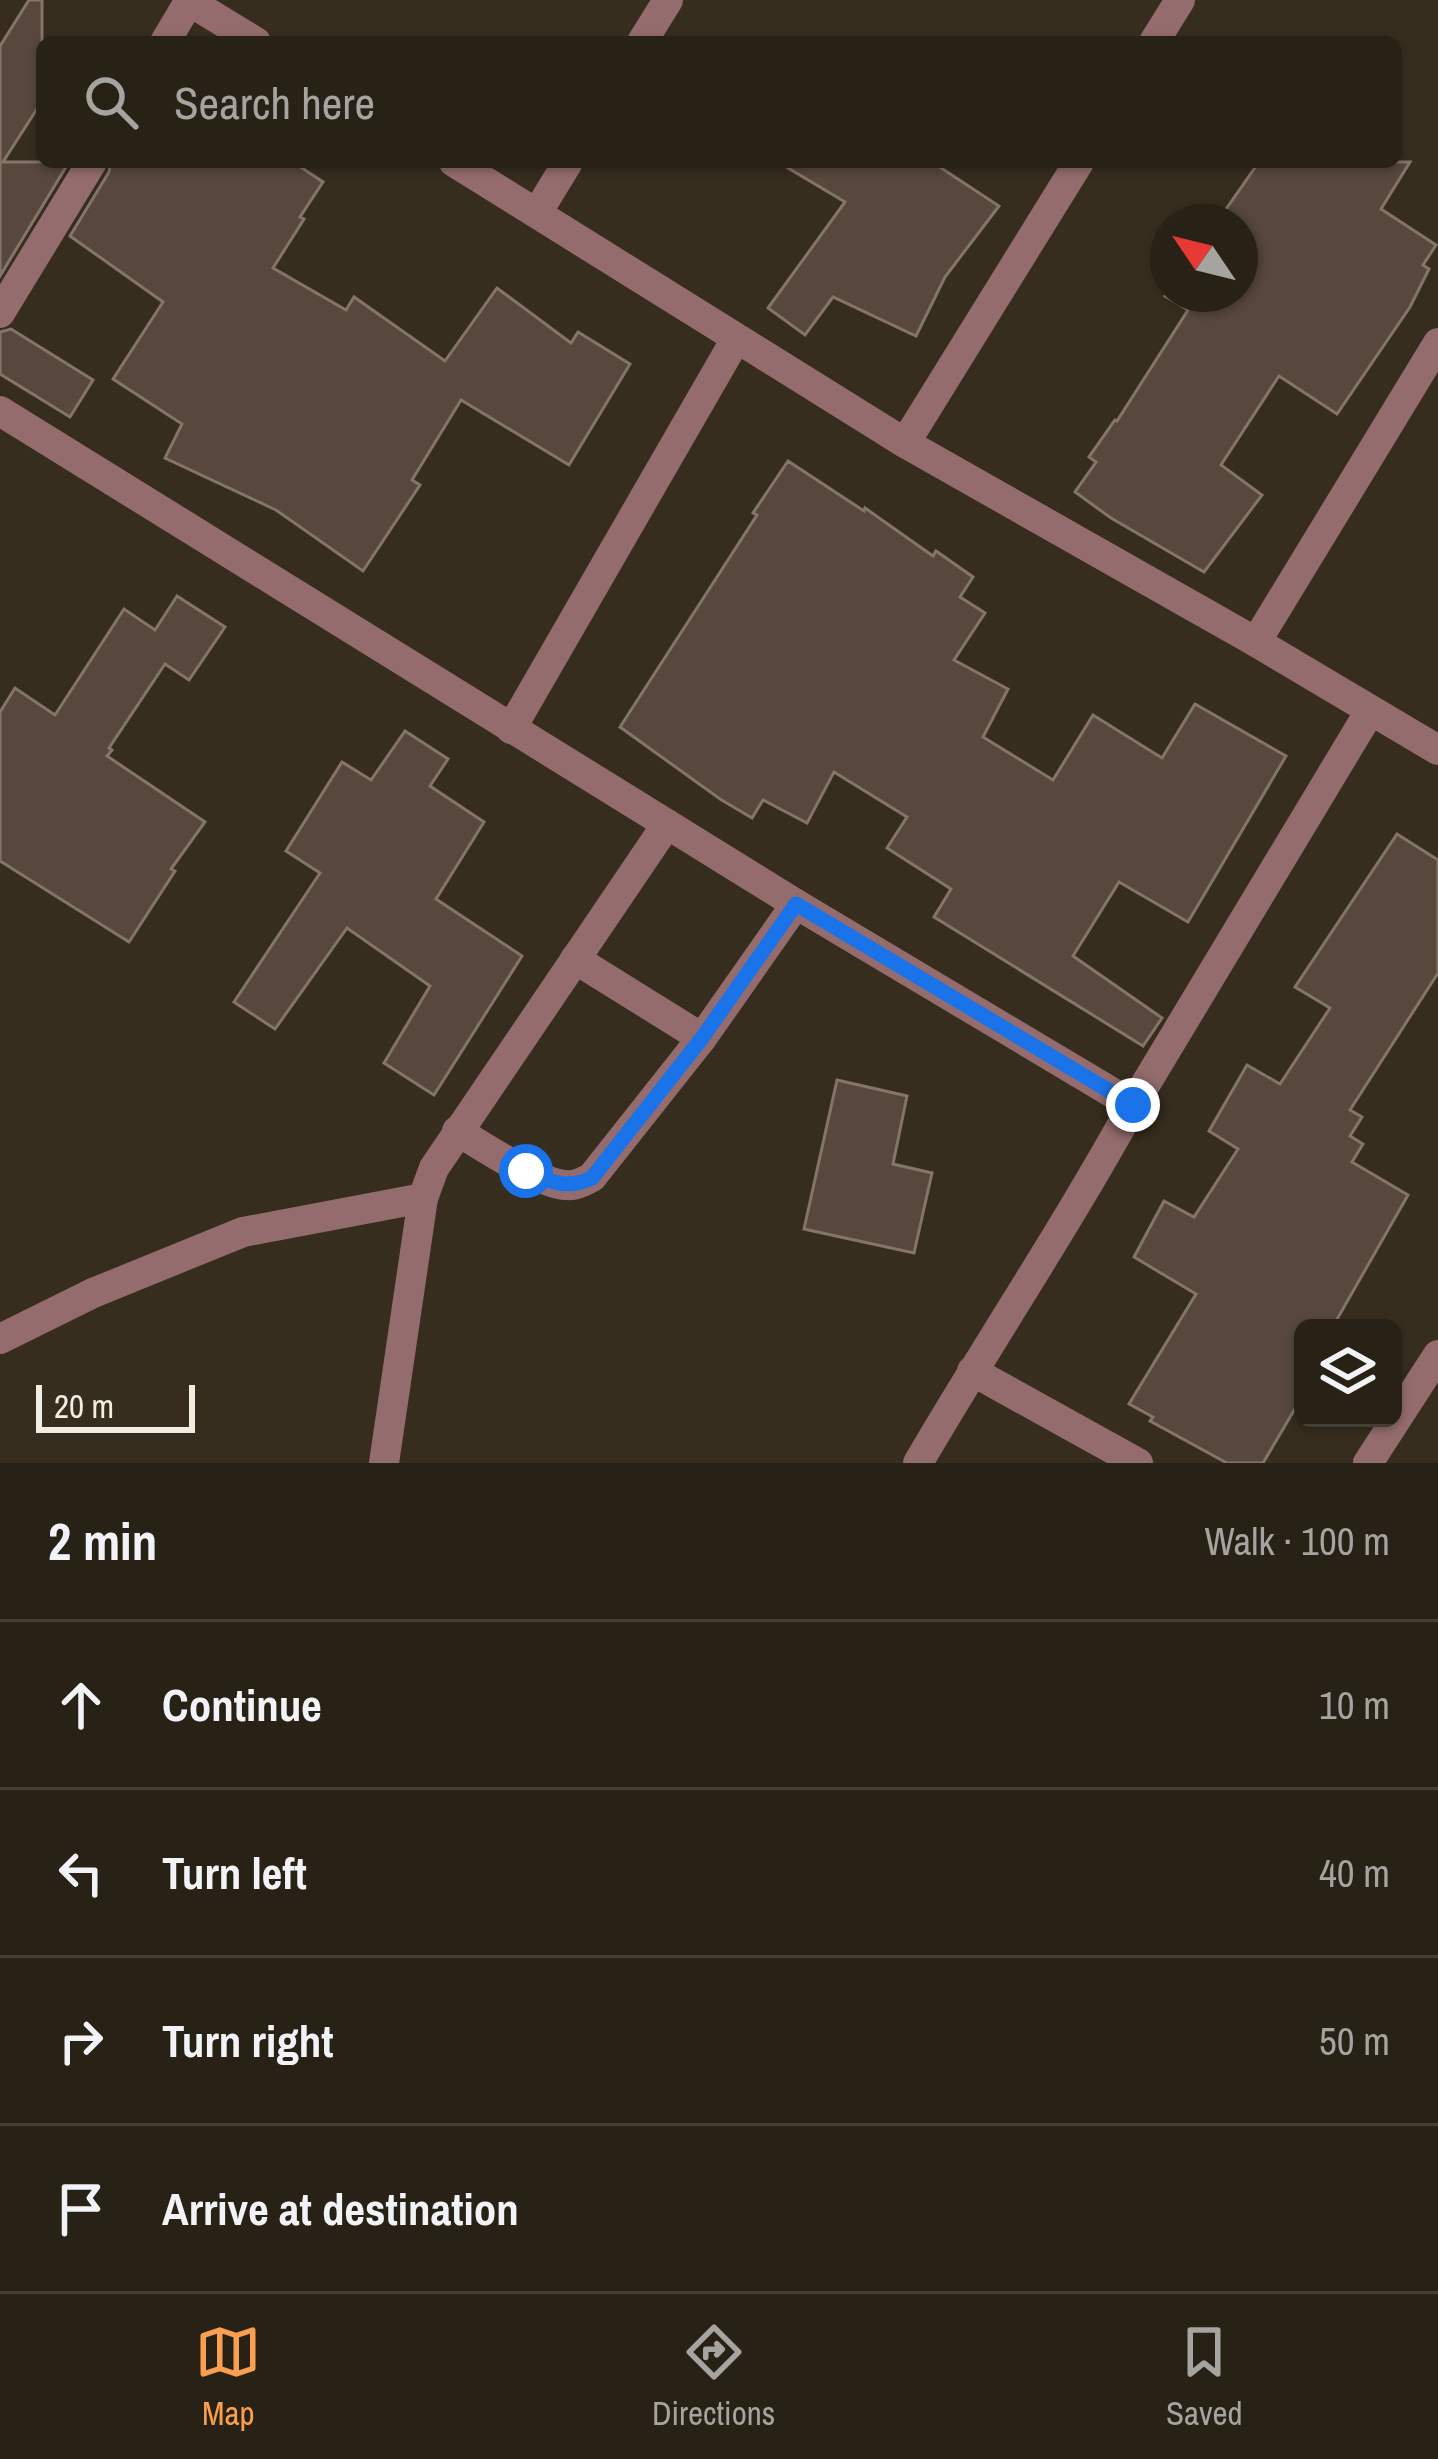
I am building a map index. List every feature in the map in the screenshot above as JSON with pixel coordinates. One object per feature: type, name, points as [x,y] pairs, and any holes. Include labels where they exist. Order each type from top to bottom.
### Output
[{"type":"street","points":[[168,36],[189,0],[246,36]]},
{"type":"street","points":[[646,36],[668,0]]},
{"type":"street","points":[[1158,36],[1180,0]]},
{"type":"street","points":[[0,313],[88,168]]},
{"type":"street","points":[[464,168],[904,443],[1438,750]]},
{"type":"street","points":[[537,212],[564,168]]},
{"type":"street","points":[[904,443],[1075,168]]},
{"type":"street","points":[[511,729],[736,339]]},
{"type":"street","points":[[1256,642],[1438,343]]},
{"type":"street","points":[[0,411],[796,904],[1133,1105]]},
{"type":"street","points":[[919,1463],[1370,711]]},
{"type":"street","points":[[384,1463],[424,1198],[434,1168],[667,824]]},
{"type":"street","points":[[457,1131],[558,1184],[576,1185],[592,1178],[702,1038],[796,904]]},
{"type":"street","points":[[575,959],[702,1038]]},
{"type":"street","points":[[0,1339],[93,1293],[243,1232],[424,1198]]},
{"type":"street","points":[[1368,1463],[1438,1355]]},
{"type":"street","points":[[972,1371],[1138,1463]]},
{"type":"building","points":[[29,0],[42,0],[42,36],[36,36],[36,110],[3,162],[65,168],[0,276],[0,46]]},
{"type":"building","points":[[1402,162],[1410,162],[1381,209],[1436,245],[1423,265],[1429,269],[1410,307],[1337,414],[1279,376],[1221,465],[1262,495],[1204,572],[1075,492],[1096,462],[1089,457],[1187,312],[1258,312],[1258,204],[1230,204],[1255,168],[1402,168]]},
{"type":"building","points":[[110,168],[302,168],[323,182],[273,268],[346,310],[354,297],[445,361],[497,288],[571,343],[578,332],[630,364],[569,465],[461,400],[412,480],[420,485],[363,571],[276,510],[165,458],[182,424],[113,379],[163,302],[70,236]]},
{"type":"building","points":[[788,168],[941,168],[999,206],[945,277],[916,336],[833,297],[805,335],[768,308],[845,202]]},
{"type":"building","points":[[11,329],[93,380],[70,417],[0,374],[0,332]]},
{"type":"building","points":[[788,461],[973,577],[960,597],[985,613],[954,660],[1008,689],[983,737],[1053,780],[1093,715],[1162,758],[1195,704],[1286,756],[1188,922],[1119,882],[1073,956],[1162,1018],[1143,1046],[934,917],[951,889],[887,848],[907,817],[834,772],[807,823],[763,800],[752,818],[620,727]]},
{"type":"building","points":[[177,596],[225,627],[189,680],[165,664],[107,756],[205,822],[129,942],[0,861],[0,712],[15,688],[55,715],[124,609],[155,630]]},
{"type":"building","points":[[405,731],[448,759],[430,786],[484,822],[436,899],[522,956],[434,1095],[384,1063],[430,986],[347,928],[275,1029],[234,1002],[320,873],[286,851],[342,762],[371,780]]},
{"type":"building","points":[[1397,834],[1438,860],[1438,973],[1350,1110],[1362,1117],[1350,1136],[1363,1144],[1352,1162],[1408,1195],[1337,1319],[1294,1319],[1294,1410],[1263,1463],[1227,1463],[1150,1421],[1153,1417],[1129,1404],[1196,1294],[1134,1257],[1164,1201],[1194,1217],[1238,1149],[1209,1131],[1247,1065],[1280,1084],[1330,1008],[1295,987]]},
{"type":"building","points":[[837,1080],[907,1096],[893,1164],[932,1173],[914,1253],[804,1229]]},
{"type":"route","points":[[526,1171],[558,1184],[576,1185],[592,1178],[702,1038],[796,904],[1133,1105]]}]
